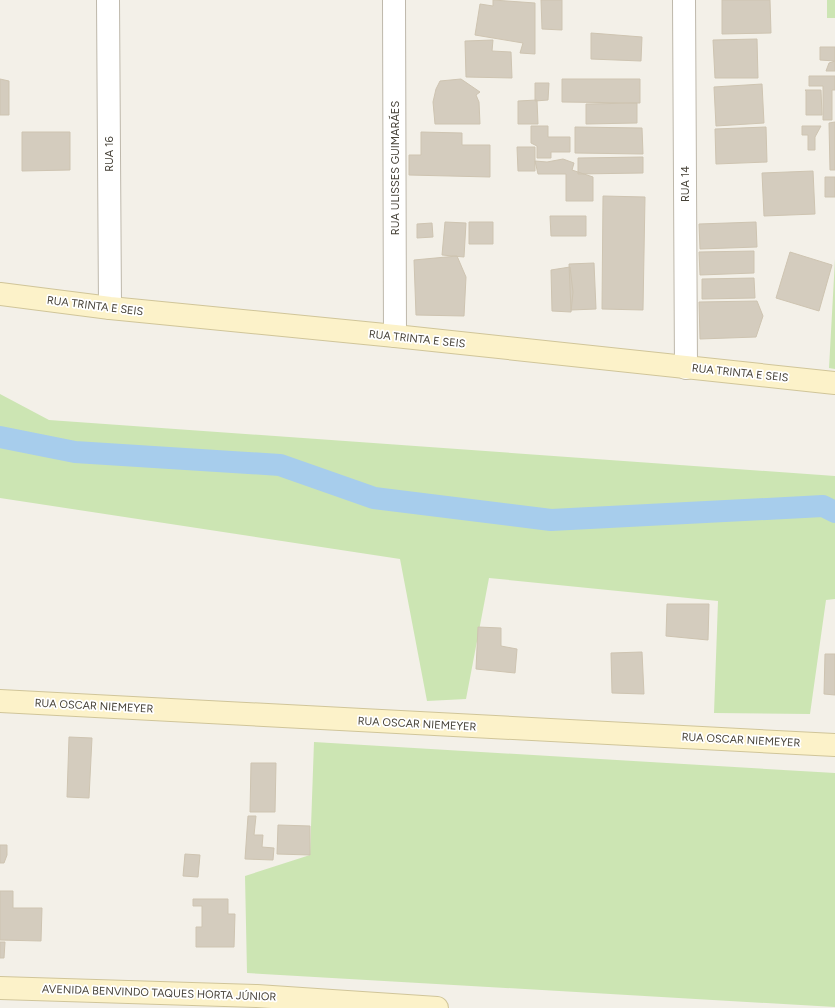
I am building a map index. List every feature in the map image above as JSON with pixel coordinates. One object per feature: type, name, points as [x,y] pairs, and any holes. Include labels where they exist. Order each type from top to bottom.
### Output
[{"type":"street","name":"RUA 16","points":[[108,0],[110,308]]},
{"type":"street","name":"RUA ULISSES GUIMARÃES","points":[[394,0],[395,336]]},
{"type":"street","name":"RUA 14","points":[[684,0],[686,368]]},
{"type":"street","name":"RUA TRINTA E SEIS","points":[[0,294],[110,308],[395,336],[835,383]]},
{"type":"street","name":"RUA OSCAR NIEMEYER","points":[[0,701],[835,745]]},
{"type":"street","name":"AVENIDA BENVINDO TAQUES HORTA JÚNIOR","points":[[0,988],[257,996],[437,1008]]},
{"type":"green space","points":[[827,0],[835,0],[835,18],[827,18]]},
{"type":"green space","points":[[835,259],[835,369],[829,368]]},
{"type":"green space","points":[[0,394],[49,420],[835,476],[835,599],[826,600],[810,714],[714,713],[718,601],[489,578],[466,699],[427,701],[400,559],[0,498]]},
{"type":"green space","points":[[314,742],[835,773],[835,1007],[247,973],[245,876],[310,855]]},
{"type":"building","points":[[493,0],[535,3],[535,54],[520,53],[523,43],[475,35],[480,4],[493,6]]},
{"type":"building","points":[[541,0],[562,0],[562,30],[542,29]]},
{"type":"building","points":[[722,0],[770,0],[771,33],[722,34]]},
{"type":"building","points":[[591,33],[642,37],[641,61],[591,59]]},
{"type":"building","points":[[757,39],[758,78],[715,78],[713,40]]},
{"type":"building","points":[[493,40],[492,51],[511,52],[512,78],[466,77],[465,41]]},
{"type":"building","points":[[820,47],[835,47],[835,61],[820,60]]},
{"type":"building","points":[[835,61],[835,71],[826,71],[829,63]]},
{"type":"building","points":[[809,76],[835,76],[835,90],[832,90],[832,120],[823,120],[823,86],[809,86]]},
{"type":"building","points":[[0,79],[9,81],[9,115],[0,115]]},
{"type":"building","points":[[461,79],[480,92],[476,95],[479,102],[480,124],[435,124],[433,102],[436,89],[440,81]]},
{"type":"building","points":[[562,79],[640,79],[640,103],[562,102]]},
{"type":"building","points":[[535,83],[549,83],[548,100],[535,101]]},
{"type":"building","points":[[762,84],[764,123],[716,126],[714,87]]},
{"type":"building","points":[[805,90],[821,90],[822,115],[806,115]]},
{"type":"building","points":[[537,100],[538,124],[518,124],[518,101]]},
{"type":"building","points":[[637,103],[637,123],[586,124],[586,104]]},
{"type":"building","points":[[835,122],[835,170],[830,170],[829,123]]},
{"type":"building","points":[[531,126],[548,126],[548,137],[570,137],[570,152],[551,152],[551,158],[537,158],[537,146],[531,143]]},
{"type":"building","points":[[802,126],[821,126],[815,137],[815,150],[808,150],[808,135],[802,135]]},
{"type":"building","points":[[575,127],[642,128],[643,154],[575,153]]},
{"type":"building","points":[[766,127],[767,162],[716,164],[715,129]]},
{"type":"building","points":[[22,132],[70,132],[70,170],[22,171]]},
{"type":"building","points":[[421,132],[462,133],[462,145],[490,145],[490,177],[409,175],[409,155],[421,155]]},
{"type":"building","points":[[517,147],[535,147],[535,171],[518,171]]},
{"type":"building","points":[[643,157],[643,173],[578,174],[578,158]]},
{"type":"building","points":[[563,159],[574,163],[572,170],[593,177],[593,201],[566,201],[566,174],[538,174],[535,161],[547,162]]},
{"type":"building","points":[[813,171],[815,214],[764,216],[762,173]]},
{"type":"building","points":[[825,177],[835,177],[835,197],[825,197]]},
{"type":"building","points":[[603,196],[645,197],[643,310],[602,309]]},
{"type":"building","points":[[550,216],[586,216],[586,236],[551,236]]},
{"type":"building","points":[[445,222],[466,223],[464,257],[442,255]]},
{"type":"building","points":[[469,222],[493,222],[493,244],[469,244]]},
{"type":"building","points":[[756,222],[757,247],[700,249],[699,224]]},
{"type":"building","points":[[432,223],[433,237],[417,238],[417,224]]},
{"type":"building","points":[[754,251],[754,273],[700,275],[699,252]]},
{"type":"building","points":[[790,252],[832,265],[819,311],[776,298]]},
{"type":"building","points":[[457,256],[466,277],[464,316],[416,315],[414,260]]},
{"type":"building","points":[[594,263],[596,309],[571,310],[569,264]]},
{"type":"building","points":[[570,267],[573,292],[571,312],[552,311],[551,270]]},
{"type":"building","points":[[754,278],[755,298],[702,299],[702,279]]},
{"type":"building","points":[[757,301],[763,316],[756,337],[700,339],[699,302]]},
{"type":"building","points":[[667,604],[709,604],[708,640],[666,636]]},
{"type":"building","points":[[478,627],[501,628],[501,646],[517,649],[515,673],[476,669]]},
{"type":"building","points":[[642,652],[644,694],[612,693],[611,653]]},
{"type":"building","points":[[825,654],[835,654],[835,695],[824,694]]},
{"type":"building","points":[[69,737],[92,738],[89,798],[67,797]]},
{"type":"building","points":[[251,763],[276,763],[275,812],[250,812]]},
{"type":"building","points":[[248,816],[256,816],[254,835],[263,835],[262,847],[274,848],[273,860],[245,859]]},
{"type":"building","points":[[278,825],[310,826],[310,855],[277,854]]},
{"type":"building","points":[[0,845],[7,845],[7,855],[4,863],[0,863]]},
{"type":"building","points":[[185,854],[200,855],[198,877],[183,876]]},
{"type":"building","points":[[0,891],[13,891],[13,908],[42,908],[41,941],[0,940]]},
{"type":"building","points":[[193,899],[228,899],[228,914],[235,914],[234,947],[196,947],[196,927],[202,927],[202,906],[193,906]]},
{"type":"building","points":[[0,942],[5,942],[4,958],[0,958]]},
{"type":"waterway","points":[[0,437],[75,452],[280,465],[374,498],[551,520],[823,506],[835,512]]}]
